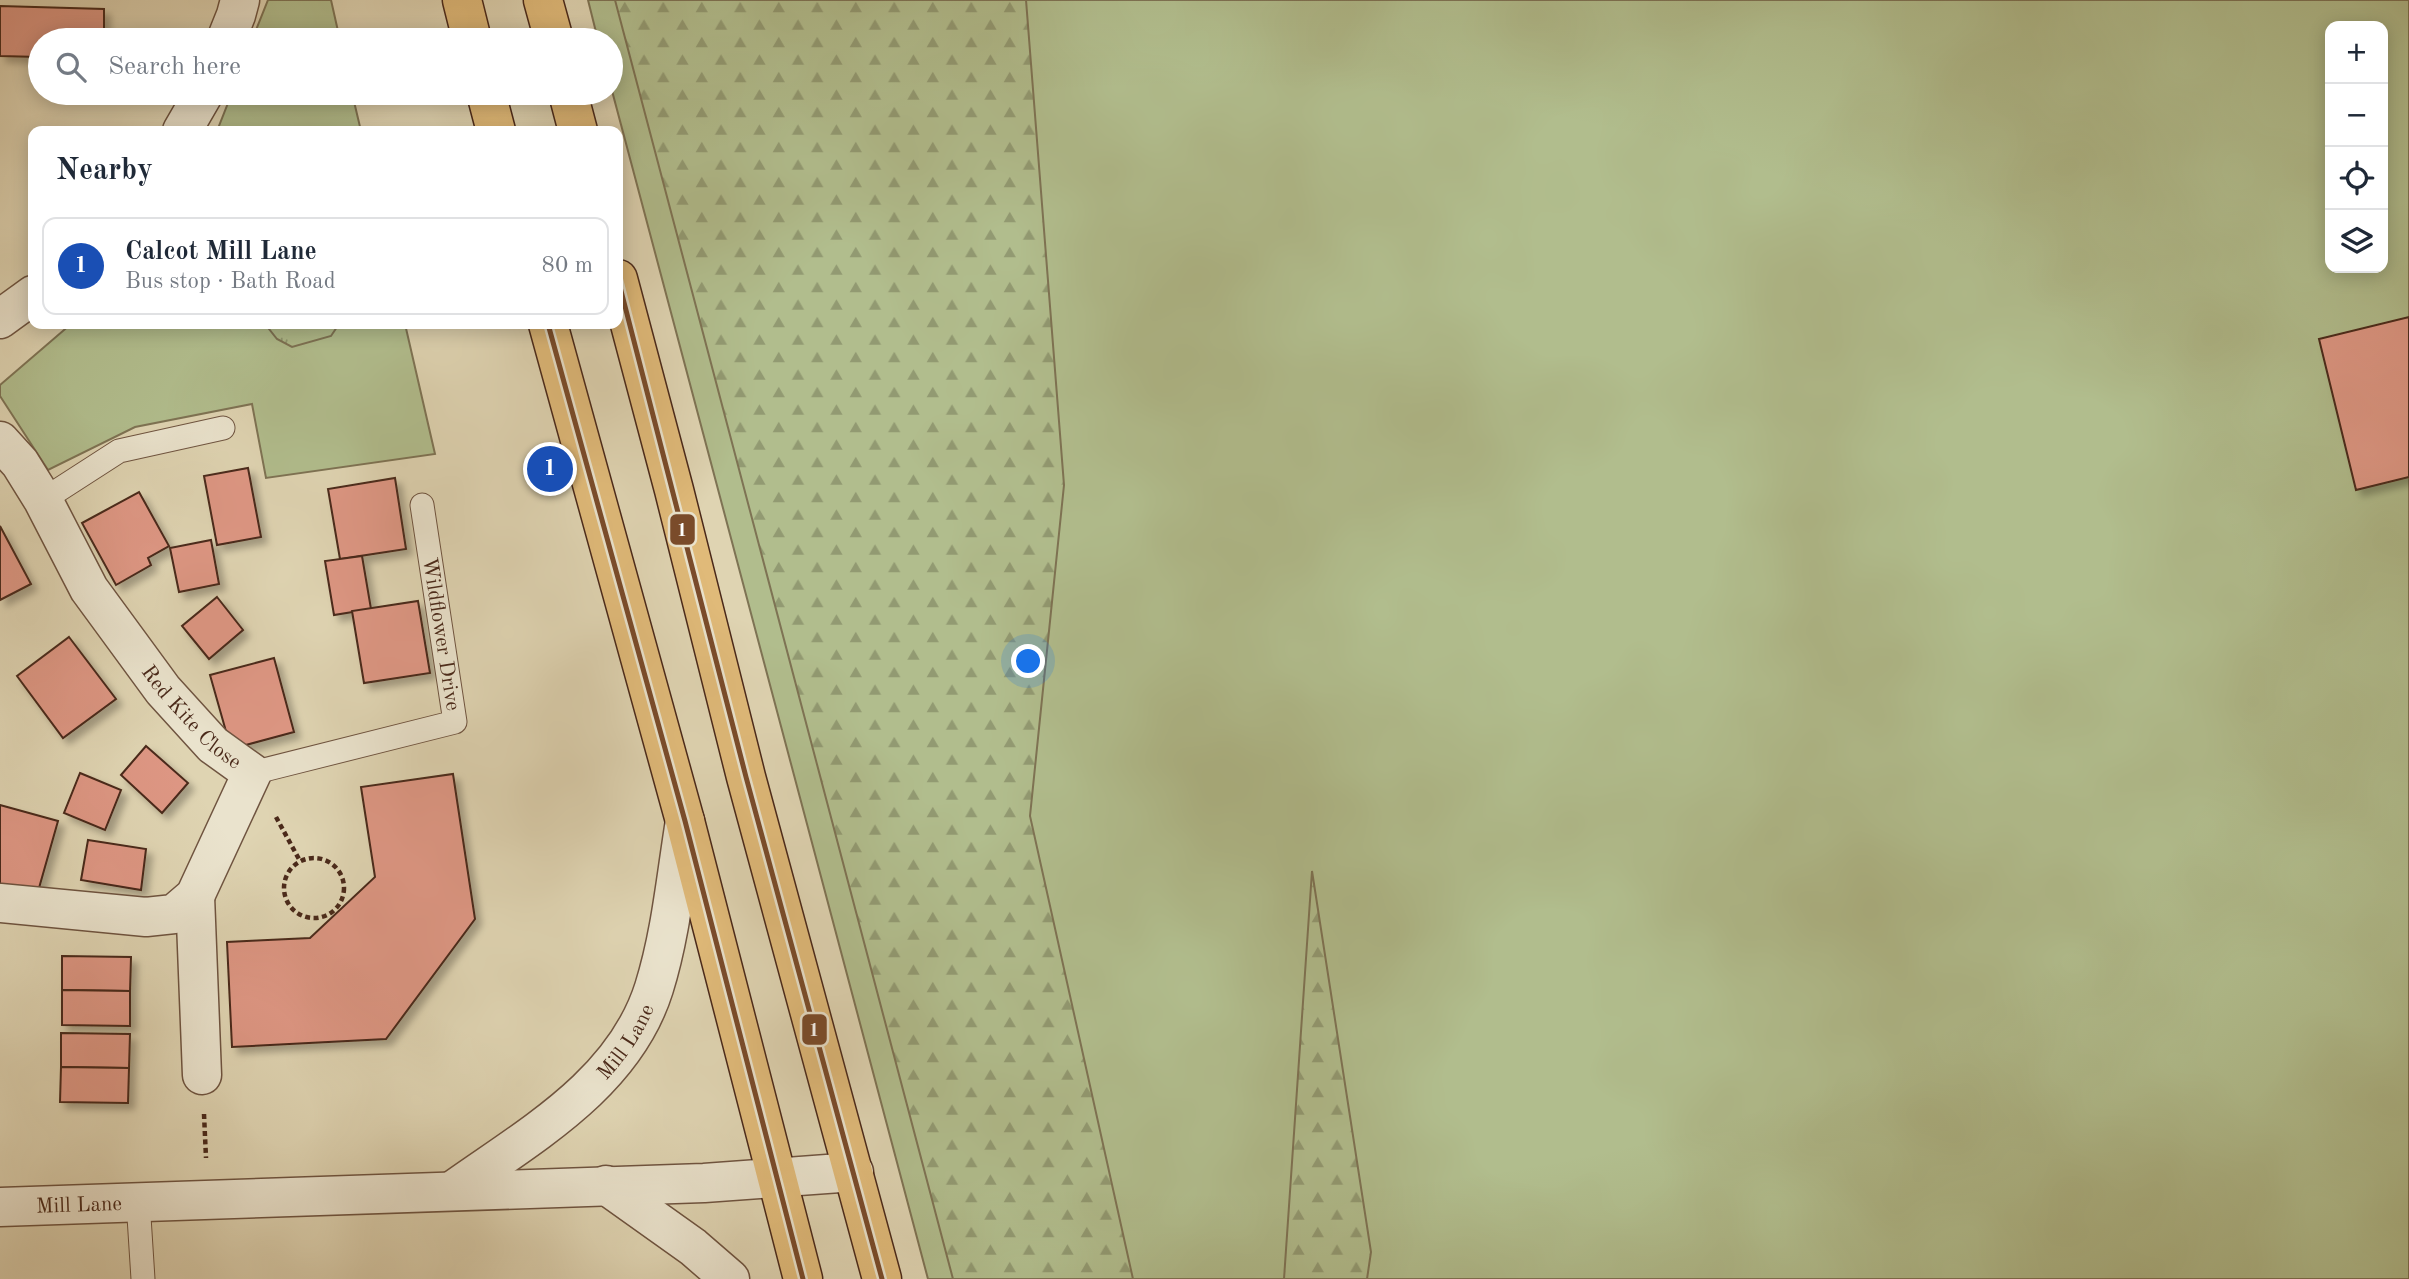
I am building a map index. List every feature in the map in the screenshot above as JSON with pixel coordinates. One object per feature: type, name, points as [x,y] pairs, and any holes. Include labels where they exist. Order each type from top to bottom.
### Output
[{"type":"main road","points":[[462,0],[469,28]]},
{"type":"main road","points":[[543,0],[551,28]]},
{"type":"main road","points":[[489,105],[495,126]]},
{"type":"main road","points":[[571,105],[577,126]]},
{"type":"main road","points":[[623,298],[746,777],[882,1279]]},
{"type":"main road","points":[[549,329],[685,821],[803,1279]]},
{"type":"street","points":[[230,28],[240,0]]},
{"type":"street","points":[[185,126],[198,105]]},
{"type":"street","points":[[0,319],[28,299]]},
{"type":"street","name":"Red Kite Close","points":[[7,460],[43,500],[89,589],[163,690],[214,745],[253,773],[195,896]]},
{"type":"street","name":"Mill Lane","points":[[452,1191],[540,1129],[593,1086],[614,1062],[639,1025],[654,990],[666,944],[685,821]]},
{"type":"street","points":[[0,903],[146,917],[174,914],[195,896]]},
{"type":"street","points":[[195,896],[202,1075]]},
{"type":"street","name":"Mill Lane","points":[[0,1207],[704,1183],[854,1172]]},
{"type":"street","points":[[606,1185],[693,1247],[730,1279]]},
{"type":"lane","points":[[43,500],[119,451],[223,428]]},
{"type":"lane","name":"Wildflower Drive","points":[[253,773],[455,722],[422,505]]},
{"type":"lane","points":[[138,1201],[143,1279]]},
{"type":"path","points":[[321,859],[338,870],[344,889],[337,908],[320,918],[301,916],[293,911],[287,903],[284,884],[293,867],[300,861],[321,859]]},
{"type":"path","points":[[202,1075],[208,1199]]},
{"type":"green space","points":[[268,0],[331,0],[337,28],[257,28]]},
{"type":"green space","points":[[588,0],[2409,0],[2409,1279],[928,1279],[616,105],[623,105],[623,28],[595,28]]},
{"type":"green space","points":[[615,0],[1026,0],[1064,485],[1030,816],[1133,1279],[953,1279]]},
{"type":"green space","points":[[227,105],[355,105],[360,126],[219,126]]},
{"type":"green space","points":[[65,329],[406,329],[435,454],[266,478],[252,404],[135,427],[48,470],[0,396],[0,385]]},
{"type":"green space","points":[[269,329],[336,329],[331,336],[292,347],[277,339]]},
{"type":"green space","points":[[1312,871],[1371,1252],[1367,1279],[1284,1279]]},
{"type":"building","points":[[0,6],[104,9],[104,28],[28,28],[28,57],[0,56]]},
{"type":"building","points":[[2409,317],[2409,477],[2356,490],[2319,339]]},
{"type":"building","points":[[248,468],[261,537],[217,545],[204,476]]},
{"type":"building","points":[[395,478],[406,549],[340,559],[328,489]]},
{"type":"building","points":[[139,492],[169,546],[148,558],[151,565],[116,585],[82,523]]},
{"type":"building","points":[[0,526],[31,584],[0,600]]},
{"type":"building","points":[[211,540],[219,584],[179,592],[170,548]]},
{"type":"building","points":[[362,556],[371,609],[334,615],[325,561]]},
{"type":"building","points":[[217,597],[243,630],[209,659],[182,626]]},
{"type":"building","points":[[418,601],[430,673],[364,683],[352,611]]},
{"type":"building","points":[[69,637],[116,699],[63,738],[17,676]]},
{"type":"building","points":[[274,658],[294,732],[231,749],[210,675]]},
{"type":"building","points":[[146,746],[188,783],[162,813],[121,775]]},
{"type":"building","points":[[80,773],[121,790],[105,830],[64,813]]},
{"type":"building","points":[[453,774],[475,919],[386,1039],[232,1047],[227,942],[310,938],[375,877],[361,787]]},
{"type":"building","points":[[0,805],[58,821],[37,895],[0,885]]},
{"type":"building","points":[[88,840],[146,849],[141,890],[81,880]]},
{"type":"building","points":[[62,956],[131,957],[130,991],[62,990]]},
{"type":"building","points":[[62,990],[130,991],[130,1026],[62,1025]]},
{"type":"building","points":[[61,1033],[130,1034],[129,1068],[61,1067]]},
{"type":"building","points":[[61,1067],[129,1068],[128,1103],[60,1102]]},
{"type":"transit line","name":"1","points":[[623,298],[746,777],[882,1279]]},
{"type":"transit line","name":"1","points":[[549,329],[685,821],[803,1279]]},
{"type":"place","name":"Calcot Mill Lane","points":[[550,469]]}]
